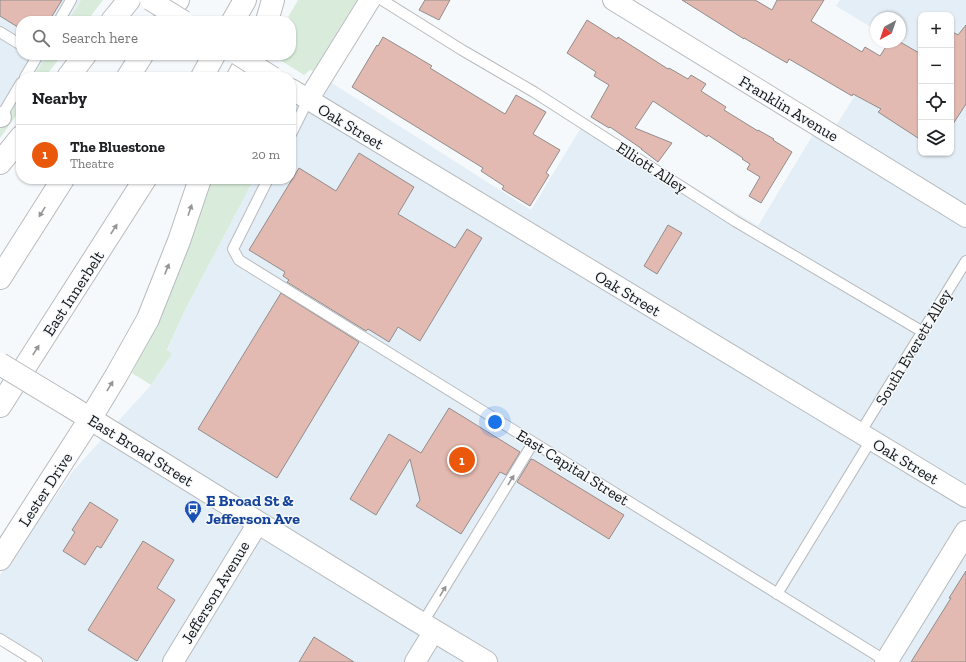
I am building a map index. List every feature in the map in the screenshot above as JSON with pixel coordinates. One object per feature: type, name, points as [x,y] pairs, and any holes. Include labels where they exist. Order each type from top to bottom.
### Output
[{"type":"main road","points":[[116,16],[129,0]]},
{"type":"main road","points":[[167,16],[178,0]]},
{"type":"main road","points":[[236,16],[245,0]]},
{"type":"main road","points":[[268,16],[272,0]]},
{"type":"main road","points":[[72,72],[81,60]]},
{"type":"main road","points":[[131,72],[139,60]]},
{"type":"main road","points":[[205,72],[211,60]]},
{"type":"main road","points":[[241,72],[247,60]]},
{"type":"main road","points":[[0,163],[16,142]]},
{"type":"main road","points":[[0,278],[60,184]]},
{"type":"main road","name":"East Innerbelt","points":[[0,406],[142,184]]},
{"type":"main road","name":"Lester Drive","points":[[0,559],[90,419],[148,319],[179,241],[198,184]]},
{"type":"main road","name":"East Broad Street","points":[[0,364],[486,662]]},
{"type":"main road","points":[[886,662],[966,532]]},
{"type":"street","points":[[150,0],[176,16]]},
{"type":"street","points":[[308,100],[370,0]]},
{"type":"street","name":"Franklin Avenue","points":[[612,0],[966,217]]},
{"type":"street","points":[[246,60],[264,72]]},
{"type":"street","name":"Oak Street","points":[[296,92],[966,498]]},
{"type":"street","name":"Jefferson Avenue","points":[[172,662],[258,523]]},
{"type":"street","points":[[415,662],[428,627]]},
{"type":"lane","points":[[62,16],[71,0]]},
{"type":"lane","name":"Elliott Alley","points":[[382,0],[462,50],[534,92],[734,221],[923,332]]},
{"type":"lane","points":[[0,32],[16,42]]},
{"type":"lane","points":[[28,72],[35,60]]},
{"type":"lane","points":[[0,117],[16,91]]},
{"type":"lane","points":[[296,124],[308,100]]},
{"type":"lane","name":"East Capital Street","points":[[266,184],[233,249],[239,260],[886,662]]},
{"type":"lane","name":"South Everett Alley","points":[[777,594],[866,437],[923,332],[966,261]]},
{"type":"lane","points":[[428,627],[534,443]]},
{"type":"lane","points":[[0,639],[37,662]]},
{"type":"shaded area","points":[[0,0],[81,0],[71,16],[16,16],[16,60],[44,60],[36,72],[16,72],[16,104],[0,129]]},
{"type":"shaded area","points":[[840,0],[966,0],[966,662],[30,662],[0,644],[0,575],[74,470],[151,385],[172,354],[167,351],[185,310],[251,184],[296,184],[296,100],[313,71],[531,210],[585,121],[758,226],[817,128],[830,135],[885,48],[906,48],[906,12],[870,12],[870,26],[836,6]]},
{"type":"green space","points":[[81,0],[103,0],[91,16],[71,16]]},
{"type":"green space","points":[[298,0],[357,0],[313,71],[310,70],[304,75],[280,60],[296,60],[296,16],[289,16]]},
{"type":"green space","points":[[44,60],[58,60],[49,72],[36,72]]},
{"type":"green space","points":[[16,104],[16,116],[0,138],[0,129]]},
{"type":"green space","points":[[210,184],[251,184],[185,310],[167,350],[172,354],[151,385],[132,373],[181,268]]},
{"type":"building","points":[[0,0],[62,0],[52,16],[16,16],[16,26],[0,16]]},
{"type":"building","points":[[425,0],[450,0],[439,20],[419,10]]},
{"type":"building","points":[[682,0],[755,0],[772,10],[777,0],[824,0],[811,21],[862,52],[865,47],[880,56],[885,48],[906,48],[906,45],[918,52],[918,138],[878,112],[881,109],[853,94],[852,96],[789,59],[787,63],[744,39]]},
{"type":"building","points":[[587,20],[617,39],[618,37],[668,69],[669,68],[688,79],[691,75],[706,84],[701,91],[726,107],[724,110],[774,139],[773,140],[792,152],[761,203],[749,196],[760,177],[747,169],[750,164],[708,135],[707,137],[653,101],[635,128],[672,143],[658,162],[610,127],[609,128],[591,117],[609,85],[594,76],[596,72],[567,53]]},
{"type":"building","points":[[966,25],[966,104],[954,122],[954,33],[958,35]]},
{"type":"building","points":[[383,37],[432,66],[430,68],[505,114],[516,95],[546,112],[533,134],[560,150],[546,173],[549,175],[530,206],[502,189],[504,186],[481,171],[483,168],[352,87]]},
{"type":"building","points":[[359,153],[414,187],[398,214],[455,248],[467,229],[482,238],[420,341],[398,327],[389,342],[368,329],[366,331],[287,282],[289,280],[283,276],[285,272],[249,250],[289,184],[296,184],[296,173],[299,168],[336,191]]},
{"type":"building","points":[[668,225],[682,233],[657,274],[644,266]]},
{"type":"building","points":[[281,293],[359,342],[277,478],[198,429]]},
{"type":"building","points":[[449,408],[520,452],[506,475],[500,472],[461,534],[416,506],[420,500],[410,459],[376,515],[350,499],[389,434],[421,453]]},
{"type":"building","points":[[531,459],[624,515],[609,539],[517,482]]},
{"type":"building","points":[[90,502],[118,520],[101,548],[97,546],[85,565],[63,551],[75,532],[72,530]]},
{"type":"building","points":[[143,541],[174,560],[157,588],[175,600],[137,661],[88,630]]},
{"type":"building","points":[[966,571],[966,662],[911,662],[951,598],[949,598]]},
{"type":"building","points":[[314,637],[354,662],[299,662]]},
{"type":"place","name":"The Bluestone","points":[[462,460]]},
{"type":"place","name":"E Broad St & Jefferson Ave","points":[[193,524]]}]
